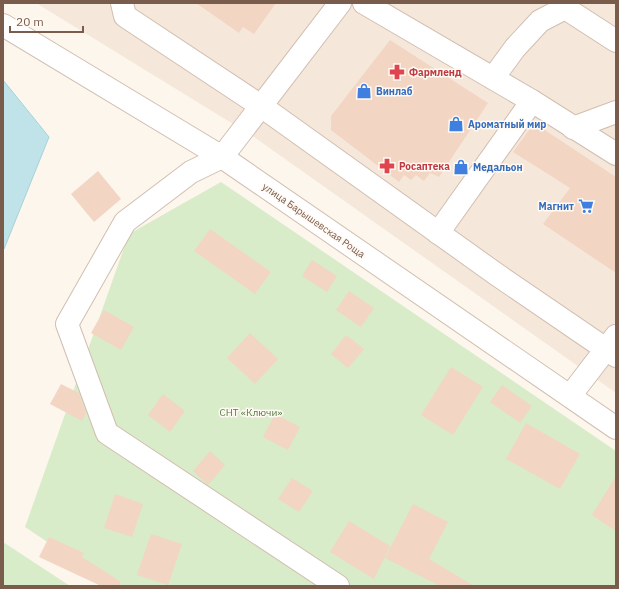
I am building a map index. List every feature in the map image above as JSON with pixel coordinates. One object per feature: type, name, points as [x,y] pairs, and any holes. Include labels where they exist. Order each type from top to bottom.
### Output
[{"type":"street","points":[[107,3],[124,9],[438,233],[613,346],[570,396]]},
{"type":"street","points":[[338,586],[107,433],[67,324],[125,222],[191,172],[222,157],[340,3]]},
{"type":"street","points":[[364,3],[494,78],[616,154]]},
{"type":"street","points":[[494,78],[515,48],[540,21],[565,8],[616,41]]},
{"type":"street","name":"улица Барышевская Роща","points":[[3,25],[222,157],[616,428]]},
{"type":"street","points":[[438,233],[532,101]]},
{"type":"street","points":[[573,128],[616,112]]},
{"type":"shaded area","points":[[36,3],[616,3],[616,393],[251,135]]},
{"type":"green space","name":"СНТ «Ключи»","points":[[221,182],[616,451],[616,586],[113,586],[25,527],[129,234]]},
{"type":"green space","points":[[3,542],[70,586],[3,586]]},
{"type":"water","points":[[3,80],[49,137],[4,249],[3,249]]},
{"type":"building","points":[[196,3],[276,3],[254,34],[243,27],[239,33]]},
{"type":"building","points":[[390,40],[488,103],[439,177],[430,173],[424,181],[416,175],[411,180],[404,175],[399,182],[331,130],[331,116]]},
{"type":"building","name":"Магнит","points":[[534,123],[616,177],[616,273],[543,224],[570,188],[513,152]]},
{"type":"building","points":[[98,171],[121,199],[94,222],[71,194]]},
{"type":"building","points":[[210,229],[271,272],[255,294],[194,251]]},
{"type":"building","points":[[312,260],[337,276],[327,292],[302,276]]},
{"type":"building","points":[[349,291],[374,308],[361,327],[336,310]]},
{"type":"building","points":[[104,310],[134,327],[121,350],[91,333]]},
{"type":"building","points":[[250,333],[278,359],[255,384],[227,358]]},
{"type":"building","points":[[346,335],[364,349],[348,368],[331,354]]},
{"type":"building","points":[[451,367],[483,387],[453,435],[421,415]]},
{"type":"building","points":[[61,384],[79,393],[86,413],[82,421],[50,404]]},
{"type":"building","points":[[502,385],[532,406],[520,423],[490,402]]},
{"type":"building","points":[[163,394],[185,411],[170,432],[148,415]]},
{"type":"building","points":[[275,414],[300,427],[288,450],[263,437]]},
{"type":"building","points":[[526,423],[580,454],[560,489],[506,459]]},
{"type":"building","points":[[210,451],[225,465],[208,485],[193,471]]},
{"type":"building","points":[[616,476],[616,531],[592,515]]},
{"type":"building","points":[[292,478],[313,491],[299,512],[278,499]]},
{"type":"building","points":[[115,494],[143,504],[132,537],[104,528]]},
{"type":"building","points":[[413,504],[448,522],[429,559],[474,586],[440,586],[385,558]]},
{"type":"building","points":[[349,521],[390,546],[374,579],[330,552]]},
{"type":"building","points":[[151,534],[182,544],[168,585],[137,575]]},
{"type":"building","points":[[49,537],[84,553],[82,557],[121,582],[118,586],[101,586],[39,557]]},
{"type":"place","name":"Фармленд","points":[[397,72]]},
{"type":"place","name":"Винлаб","points":[[364,91]]},
{"type":"place","name":"Ароматный мир","points":[[456,124]]},
{"type":"place","name":"Росаптека","points":[[387,166]]},
{"type":"place","name":"Медальон","points":[[461,167]]},
{"type":"place","name":"Магнит","points":[[586,206]]}]
